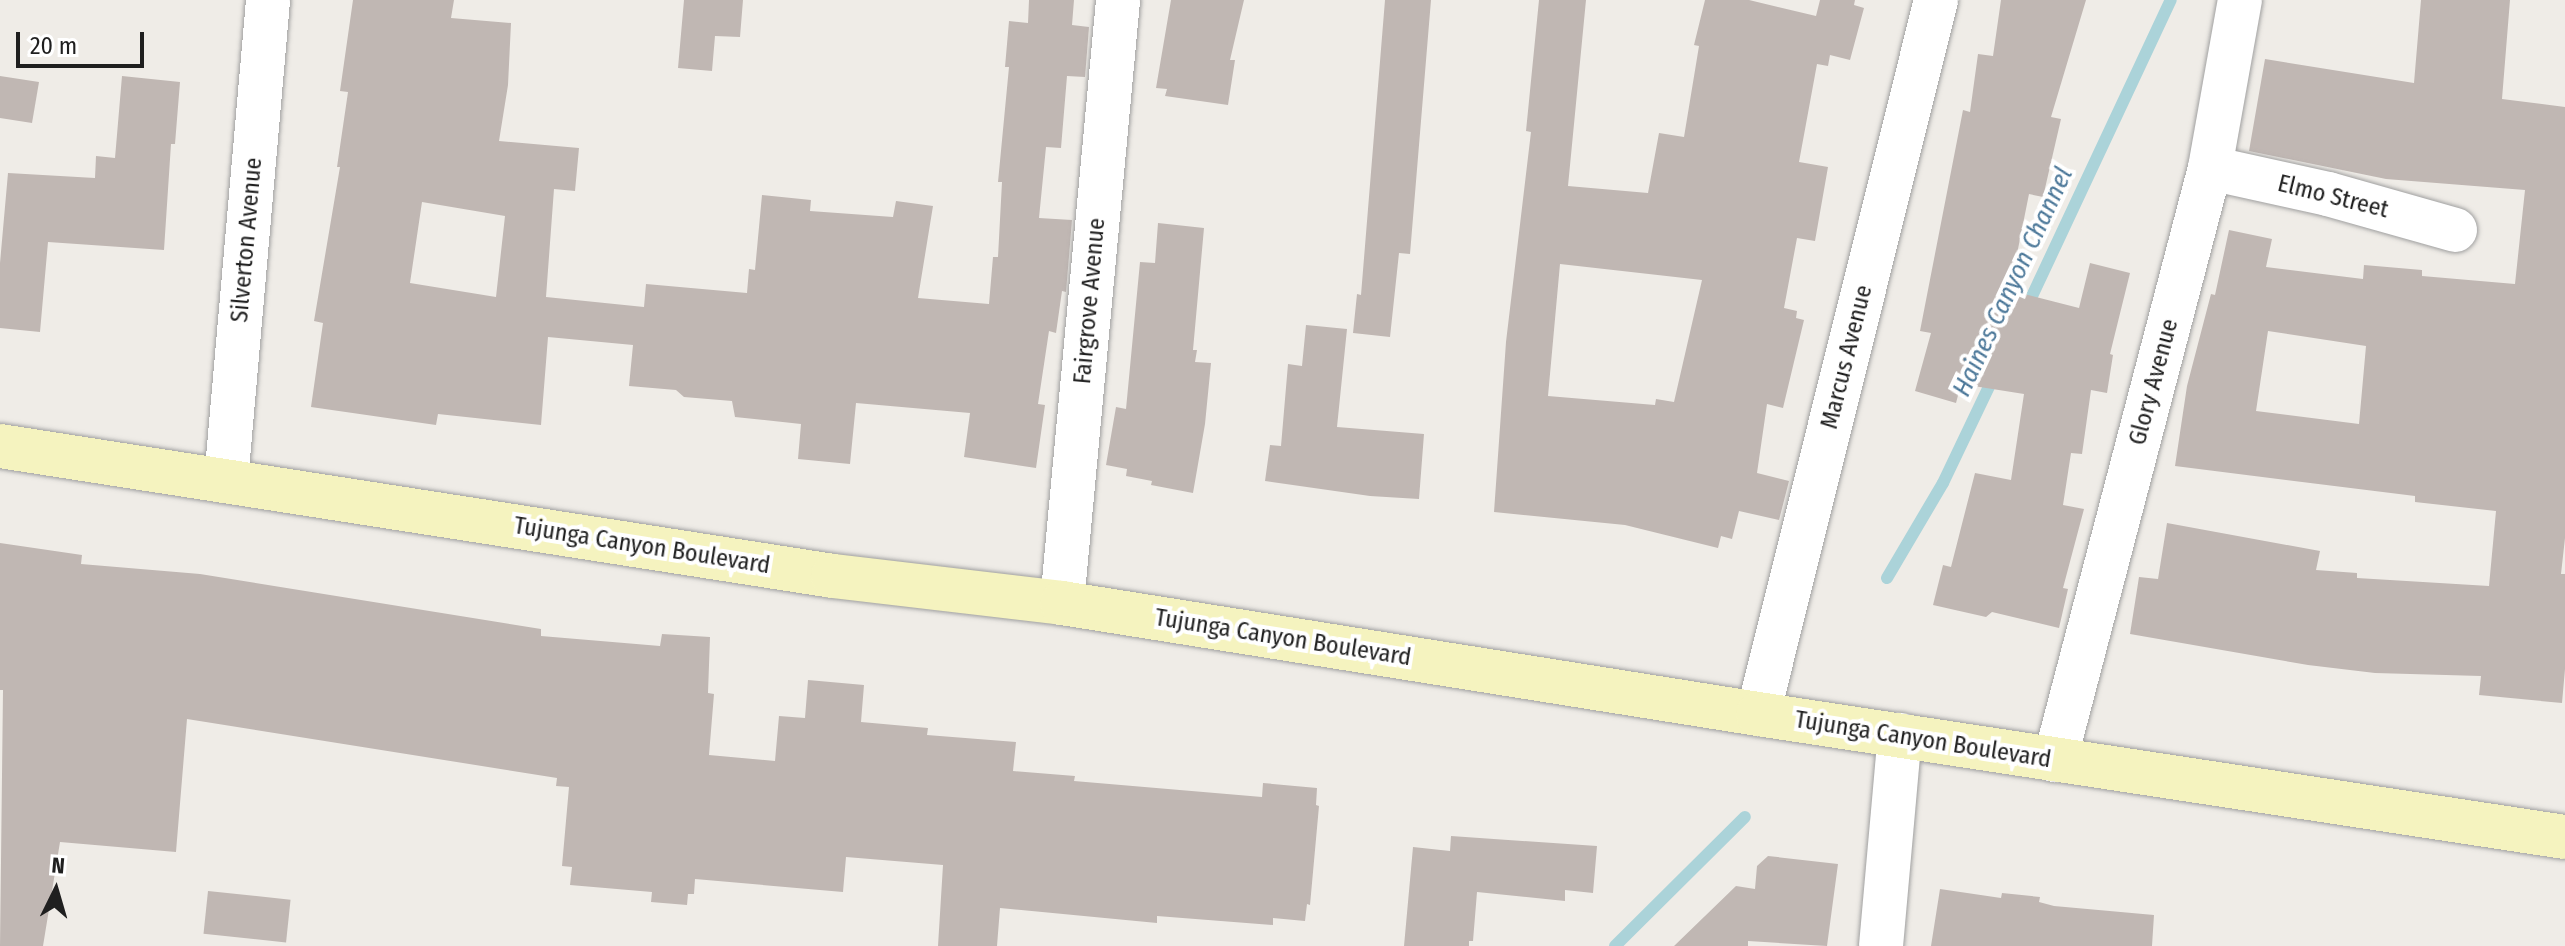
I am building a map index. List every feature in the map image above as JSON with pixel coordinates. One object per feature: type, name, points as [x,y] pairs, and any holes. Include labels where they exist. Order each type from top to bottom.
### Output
[{"type":"main road","name":"Tujunga Canyon Boulevard","points":[[0,446],[833,576],[1062,603],[1758,714],[2565,837]]},
{"type":"street","name":"Silverton Avenue","points":[[226,481],[268,0]]},
{"type":"street","name":"Fairgrove Avenue","points":[[1062,603],[1118,0]]},
{"type":"street","name":"Marcus Avenue","points":[[1758,714],[1936,0]]},
{"type":"street","name":"Glory Avenue","points":[[2055,760],[2210,168],[2240,0]]},
{"type":"street","name":"Elmo Street","points":[[2210,168],[2328,194],[2455,230]]},
{"type":"street","points":[[1881,946],[1900,735]]},
{"type":"building","points":[[353,0],[454,0],[451,18],[511,23],[508,85],[499,141],[579,148],[575,191],[554,189],[546,297],[644,307],[646,284],[747,293],[749,269],[755,270],[762,195],[811,200],[810,211],[893,217],[896,201],[933,206],[918,298],[989,304],[993,257],[998,257],[1002,182],[998,182],[1009,67],[1005,67],[1009,21],[1028,23],[1029,0],[1074,0],[1072,25],[1089,27],[1085,77],[1067,76],[1061,148],[1046,147],[1039,218],[1072,220],[1066,292],[1062,291],[1056,333],[1049,331],[1038,404],[1045,405],[1036,468],[964,457],[970,413],[856,403],[850,464],[798,459],[801,424],[735,417],[732,401],[684,397],[676,390],[629,386],[633,345],[548,337],[541,425],[438,414],[436,425],[311,407],[323,323],[314,321],[340,167],[337,167],[348,92],[340,91]],"holes":[[[422,202],[505,216],[496,297],[410,283]]]},
{"type":"building","points":[[684,0],[743,0],[740,37],[715,36],[712,71],[678,68]]},
{"type":"building","points":[[1171,0],[1244,0],[1230,60],[1235,60],[1228,105],[1165,96],[1167,89],[1156,88]]},
{"type":"building","points":[[1385,0],[1431,0],[1410,254],[1399,253],[1390,337],[1353,333],[1357,294],[1361,295]]},
{"type":"building","points":[[1539,0],[1586,0],[1568,186],[1648,193],[1659,133],[1684,137],[1699,46],[1694,45],[1705,0],[1749,0],[1816,16],[1820,0],[1855,0],[1854,5],[1864,8],[1850,60],[1830,55],[1828,66],[1817,64],[1799,162],[1828,167],[1815,241],[1797,238],[1784,308],[1797,311],[1796,318],[1804,320],[1783,408],[1767,404],[1757,473],[1789,481],[1779,520],[1739,511],[1732,539],[1721,536],[1718,548],[1625,525],[1494,512],[1506,342],[1531,132],[1526,131]],"holes":[[[1560,264],[1702,280],[1674,402],[1656,399],[1655,405],[1548,396]]]},
{"type":"building","points":[[2001,0],[2086,0],[2051,117],[2061,119],[2043,197],[2029,194],[2016,259],[2005,289],[2079,308],[2090,263],[2130,273],[2110,354],[2113,355],[2107,393],[2091,390],[2082,454],[2071,453],[2063,505],[2084,509],[2063,588],[2068,589],[2059,628],[1992,612],[1986,617],[1933,605],[1943,565],[1951,567],[1975,473],[2011,480],[2024,394],[1961,384],[1956,403],[1915,391],[1931,333],[1920,331],[1963,110],[1970,112],[1978,54],[1993,56]]},
{"type":"building","points":[[2421,0],[2510,0],[2502,99],[2565,107],[2565,538],[2561,574],[2565,574],[2565,669],[2562,703],[2479,695],[2481,676],[2375,673],[2308,665],[2130,634],[2139,577],[2158,579],[2167,523],[2320,551],[2316,570],[2357,573],[2357,578],[2489,586],[2496,511],[2415,502],[2415,496],[2175,466],[2187,386],[2211,294],[2215,295],[2229,230],[2272,239],[2266,267],[2363,279],[2364,265],[2422,270],[2422,276],[2515,284],[2525,190],[2386,179],[2249,151],[2265,59],[2414,83]],"holes":[[[2268,331],[2366,346],[2359,424],[2256,411]]]},
{"type":"building","points":[[0,76],[39,82],[32,123],[0,118]]},
{"type":"building","points":[[122,76],[180,82],[175,144],[171,144],[164,250],[48,242],[40,332],[0,328],[0,263],[8,173],[95,178],[96,156],[115,158]]},
{"type":"building","points":[[1158,223],[1204,228],[1193,350],[1197,350],[1195,362],[1211,363],[1205,424],[1193,493],[1151,485],[1152,481],[1126,476],[1127,469],[1106,465],[1116,407],[1126,409],[1140,262],[1155,263]]},
{"type":"building","points":[[1306,325],[1347,329],[1337,427],[1424,434],[1419,499],[1370,496],[1265,481],[1270,445],[1281,446],[1288,364],[1302,366]]},
{"type":"building","points":[[0,543],[82,555],[81,564],[200,574],[541,629],[541,636],[660,646],[662,634],[710,637],[708,693],[714,694],[709,755],[775,761],[779,716],[805,718],[808,680],[864,685],[861,722],[928,728],[927,735],[1016,742],[1013,771],[1075,776],[1074,781],[1262,797],[1263,783],[1317,788],[1316,805],[1319,806],[1310,905],[1307,904],[1305,921],[1273,918],[1273,925],[1157,916],[1157,923],[1000,908],[997,946],[938,946],[943,865],[846,857],[843,892],[695,879],[694,894],[688,894],[687,905],[651,902],[652,892],[570,885],[572,867],[562,866],[569,787],[556,786],[557,778],[187,719],[176,852],[60,842],[43,946],[0,946],[3,690],[0,690]]},
{"type":"building","points":[[1451,836],[1597,846],[1593,893],[1565,890],[1565,901],[1477,892],[1473,941],[1469,941],[1469,946],[1404,946],[1413,847],[1450,851]]},
{"type":"building","points":[[1768,856],[1838,864],[1827,946],[1748,941],[1748,946],[1674,946],[1736,886],[1755,889],[1757,866]]},
{"type":"building","points":[[1940,889],[2001,898],[2002,893],[2040,897],[2039,902],[2054,906],[2154,915],[2152,946],[1931,946]]},
{"type":"building","points":[[208,891],[291,900],[286,942],[204,934]]},
{"type":"waterway","name":"Haines Canyon Channel","points":[[2026,309],[2171,0]]},
{"type":"waterway","name":"Haines Canyon Channel","points":[[1887,578],[1943,483],[1994,376]]},
{"type":"waterway","name":"Haines Canyon Channel","points":[[1615,946],[1745,817]]}]
